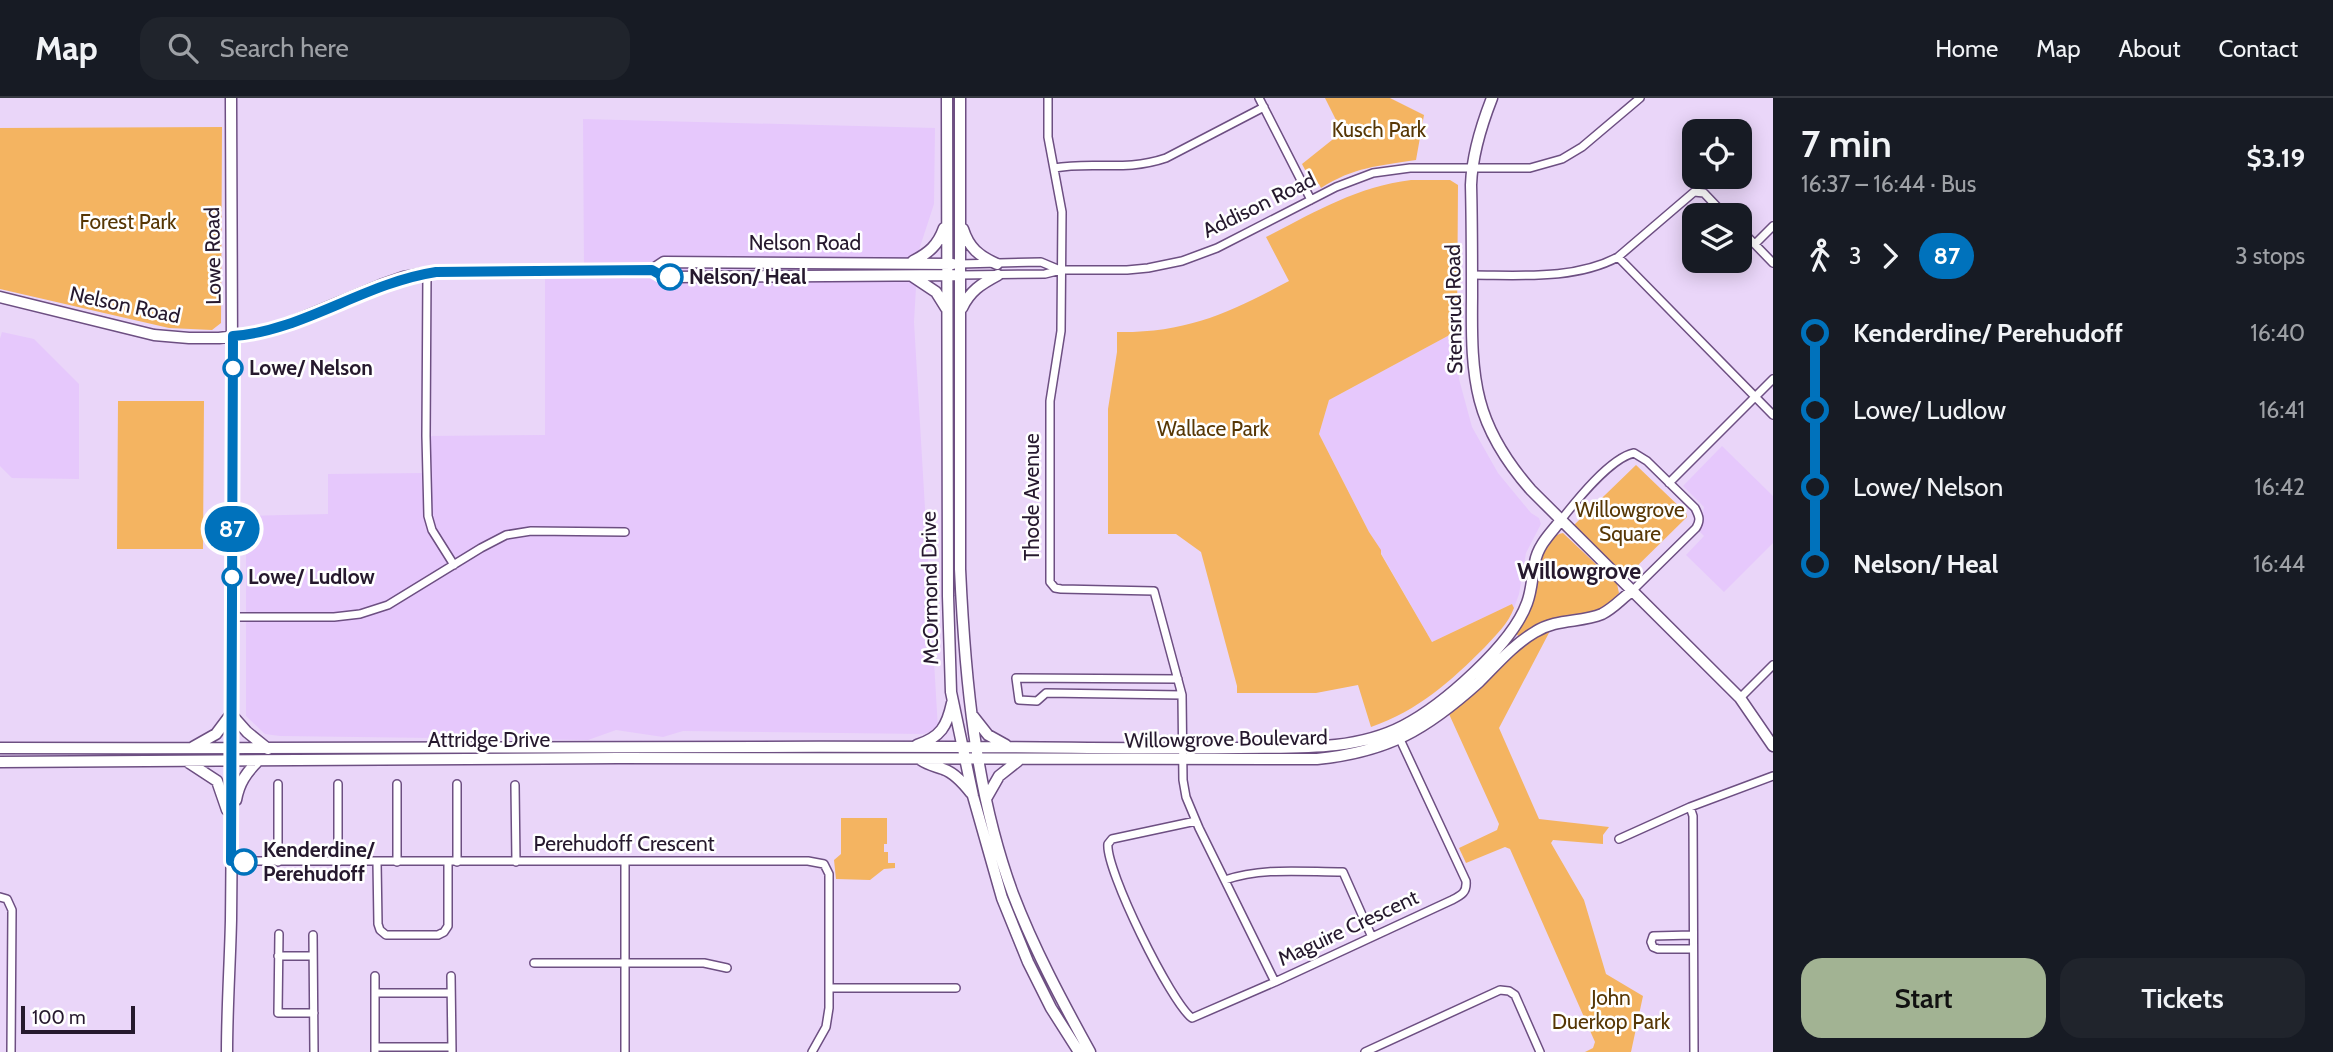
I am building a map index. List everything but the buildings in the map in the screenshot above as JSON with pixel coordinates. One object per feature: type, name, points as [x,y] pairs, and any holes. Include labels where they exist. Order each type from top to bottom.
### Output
[{"type":"main road","name":"Lowe Road","points":[[231,98],[231,828]]},
{"type":"main road","name":"McOrmond Drive","points":[[947,98],[948,596],[951,692],[973,796],[1002,898],[1028,962],[1051,1008],[1079,1052]]},
{"type":"main road","name":"McOrmond Drive","points":[[960,98],[960,569],[972,713],[986,797],[1014,894],[1062,1001],[1090,1052]]},
{"type":"main road","name":"Stensrud Road","points":[[1492,98],[1479,135],[1472,168],[1473,367],[1487,422],[1513,469],[1740,698],[1773,746]]},
{"type":"main road","points":[[947,218],[939,242],[909,269],[936,292],[948,313]]},
{"type":"main road","points":[[960,219],[968,245],[997,269],[968,296],[961,312]]},
{"type":"main road","name":"Nelson Road","points":[[0,297],[154,335],[189,338],[233,336],[280,327],[381,285],[427,273],[652,270],[664,277],[672,277],[960,269]]},
{"type":"main road","points":[[948,489],[961,509]]},
{"type":"main road","name":"Willowgrove Boulevard","points":[[1398,734],[1446,697],[1511,631],[1528,601],[1538,551],[1561,520]]},
{"type":"main road","name":"Willowgrove Boulevard","points":[[979,759],[1182,754],[1335,745],[1398,734],[1430,722],[1451,708],[1530,635],[1550,624],[1601,615],[1632,591]]},
{"type":"main road","points":[[911,747],[926,742],[940,732],[948,720],[951,692]]},
{"type":"main road","points":[[972,713],[980,727],[993,739],[1016,748]]},
{"type":"main road","points":[[191,748],[216,734],[232,714],[247,732],[268,749]]},
{"type":"main road","name":"Willowgrove Boulevard","points":[[977,747],[1182,754]]},
{"type":"main road","name":"Attridge Drive","points":[[0,748],[977,747]]},
{"type":"main road","name":"Attridge Drive","points":[[0,762],[606,758],[979,759]]},
{"type":"main road","points":[[920,760],[947,770],[973,796]]},
{"type":"main road","points":[[986,797],[1004,770],[1019,760]]},
{"type":"main road","points":[[187,761],[217,781],[231,828]]},
{"type":"main road","points":[[227,1052],[231,828],[238,789],[245,774],[258,761]]},
{"type":"street","points":[[1048,98],[1048,137],[1062,212],[1061,270]]},
{"type":"street","points":[[1259,98],[1311,200]]},
{"type":"street","name":"Addison Road","points":[[960,269],[997,269],[1045,274],[1061,270],[1127,270],[1182,261],[1217,247],[1357,178],[1389,169],[1531,168],[1562,159],[1582,147],[1640,98]]},
{"type":"street","points":[[1054,168],[1150,163],[1166,158],[1264,107]]},
{"type":"street","points":[[1472,275],[1568,274],[1588,271],[1618,257],[1693,192],[1704,192],[1714,203]]},
{"type":"street","points":[[1755,244],[1773,226]]},
{"type":"street","points":[[1752,241],[1773,263]]},
{"type":"street","points":[[1618,257],[1773,415]]},
{"type":"street","name":"Addison Road","points":[[997,269],[1041,262],[1061,270]]},
{"type":"street","name":"Thode Avenue","points":[[1061,270],[1060,331],[1049,401],[1050,582],[1061,590],[1154,591],[1182,695],[1182,754]]},
{"type":"street","points":[[427,273],[426,444],[429,516],[432,530],[454,565]]},
{"type":"street","points":[[1669,483],[1773,379]]},
{"type":"street","points":[[1561,520],[1603,474],[1629,454],[1640,455],[1695,508],[1699,523],[1690,536],[1632,591]]},
{"type":"street","points":[[232,617],[334,617],[359,614],[388,606],[506,535],[531,531],[625,532]]},
{"type":"street","points":[[1740,698],[1773,665]]},
{"type":"street","points":[[1178,679],[1016,678],[1019,700],[1037,701],[1046,693],[1182,695]]},
{"type":"street","name":"Maguire Crescent","points":[[1182,754],[1186,797],[1275,982],[1371,935],[1452,900],[1466,889],[1466,881],[1398,734]]},
{"type":"street","points":[[1619,839],[1689,807],[1773,776]]},
{"type":"street","points":[[397,783],[397,862]]},
{"type":"street","points":[[278,784],[278,862]]},
{"type":"street","points":[[338,784],[338,862]]},
{"type":"street","points":[[457,784],[457,862]]},
{"type":"street","points":[[515,785],[516,862]]},
{"type":"street","points":[[1689,807],[1693,816],[1694,1052]]},
{"type":"street","points":[[1196,821],[1112,839],[1108,844],[1108,858],[1137,925],[1180,1004],[1192,1018],[1275,982]]},
{"type":"street","name":"Perehudoff Crescent","points":[[231,861],[808,861],[824,864],[829,874],[830,988],[826,1027],[812,1052]]},
{"type":"street","points":[[377,862],[378,924],[386,935],[438,935],[444,932],[448,926],[447,862]]},
{"type":"street","points":[[625,862],[625,1052]]},
{"type":"street","points":[[1225,880],[1244,873],[1343,872],[1371,935]]},
{"type":"street","points":[[0,897],[7,899],[12,910],[11,1052]]},
{"type":"street","points":[[279,934],[278,1013],[314,1013]]},
{"type":"street","points":[[313,935],[314,1052]]},
{"type":"street","points":[[1692,935],[1653,936],[1651,942],[1653,947],[1658,949],[1692,949]]},
{"type":"street","points":[[278,956],[313,956]]},
{"type":"street","points":[[534,963],[704,963],[727,968]]},
{"type":"street","points":[[375,976],[375,1050],[452,1050],[452,976]]},
{"type":"street","points":[[830,988],[956,988]]},
{"type":"street","points":[[1365,1052],[1500,990],[1509,990],[1515,995],[1540,1052]]},
{"type":"street","points":[[375,993],[452,993]]},
{"type":"street","points":[[0,1036],[11,1036]]},
{"type":"shaded area","points":[[583,119],[935,128],[934,204],[918,253],[914,322],[938,729],[923,734],[683,731],[663,737],[616,730],[588,740],[280,736],[265,734],[246,716],[246,516],[328,514],[328,474],[426,473],[426,436],[545,435],[545,270],[584,270]]},
{"type":"shaded area","points":[[1457,331],[1459,379],[1472,427],[1498,473],[1531,513],[1539,518],[1541,524],[1526,553],[1514,608],[1512,604],[1432,642],[1369,532],[1319,434],[1329,400]]},
{"type":"shaded area","points":[[2,332],[34,339],[79,384],[79,479],[12,478],[0,466]]},
{"type":"shaded area","points":[[1722,446],[1773,496],[1773,543],[1724,592],[1686,555],[1704,536],[1700,532],[1704,507],[1683,486]]},
{"type":"green space","name":"Kusch Park","points":[[1325,98],[1390,98],[1424,115],[1416,160],[1356,171],[1321,188],[1319,184],[1313,185],[1302,164],[1342,132]]},
{"type":"green space","name":"Forest Park","points":[[222,127],[221,323],[212,330],[169,328],[0,289],[0,128]]},
{"type":"green space","name":"Wallace Park","points":[[1450,180],[1458,185],[1457,331],[1329,400],[1319,434],[1369,532],[1432,642],[1512,604],[1514,608],[1497,634],[1446,683],[1404,713],[1371,727],[1358,685],[1316,693],[1237,693],[1201,552],[1176,534],[1108,534],[1108,409],[1117,352],[1117,332],[1165,329],[1207,319],[1289,281],[1266,237],[1354,195],[1391,183]]},
{"type":"green space","points":[[118,401],[204,401],[203,549],[117,549]]},
{"type":"green space","name":"Willowgrove Square","points":[[1636,465],[1687,517],[1626,577],[1574,525]]},
{"type":"green space","points":[[1563,533],[1617,584],[1619,593],[1598,611],[1518,636],[1515,631],[1539,560],[1554,537]]},
{"type":"green space","name":"John Duerkop Park","points":[[1551,629],[1499,728],[1539,819],[1609,827],[1603,835],[1603,844],[1553,840],[1551,843],[1584,900],[1606,974],[1643,996],[1631,1052],[1585,1052],[1593,1048],[1595,1042],[1510,849],[1505,847],[1466,863],[1459,848],[1497,830],[1499,824],[1449,714],[1509,656],[1536,636]]},
{"type":"green space","points":[[841,818],[887,818],[887,844],[884,844],[884,852],[888,852],[888,863],[895,863],[895,868],[884,869],[870,880],[836,879],[834,860],[841,854]]},
{"type":"bus line","name":"87","points":[[244,862],[231,861],[233,336],[280,327],[381,285],[436,272],[652,270],[664,277],[670,277]]},
{"type":"place","name":"Nelson/ Heal","points":[[670,277]]},
{"type":"place","name":"Lowe/ Nelson","points":[[233,368]]},
{"type":"place","name":"Lowe/ Ludlow","points":[[232,577]]},
{"type":"place","name":"Kenderdine/ Perehudoff","points":[[244,862]]},
{"type":"district","name":"Willowgrove","points":[[1579,571]]}]
